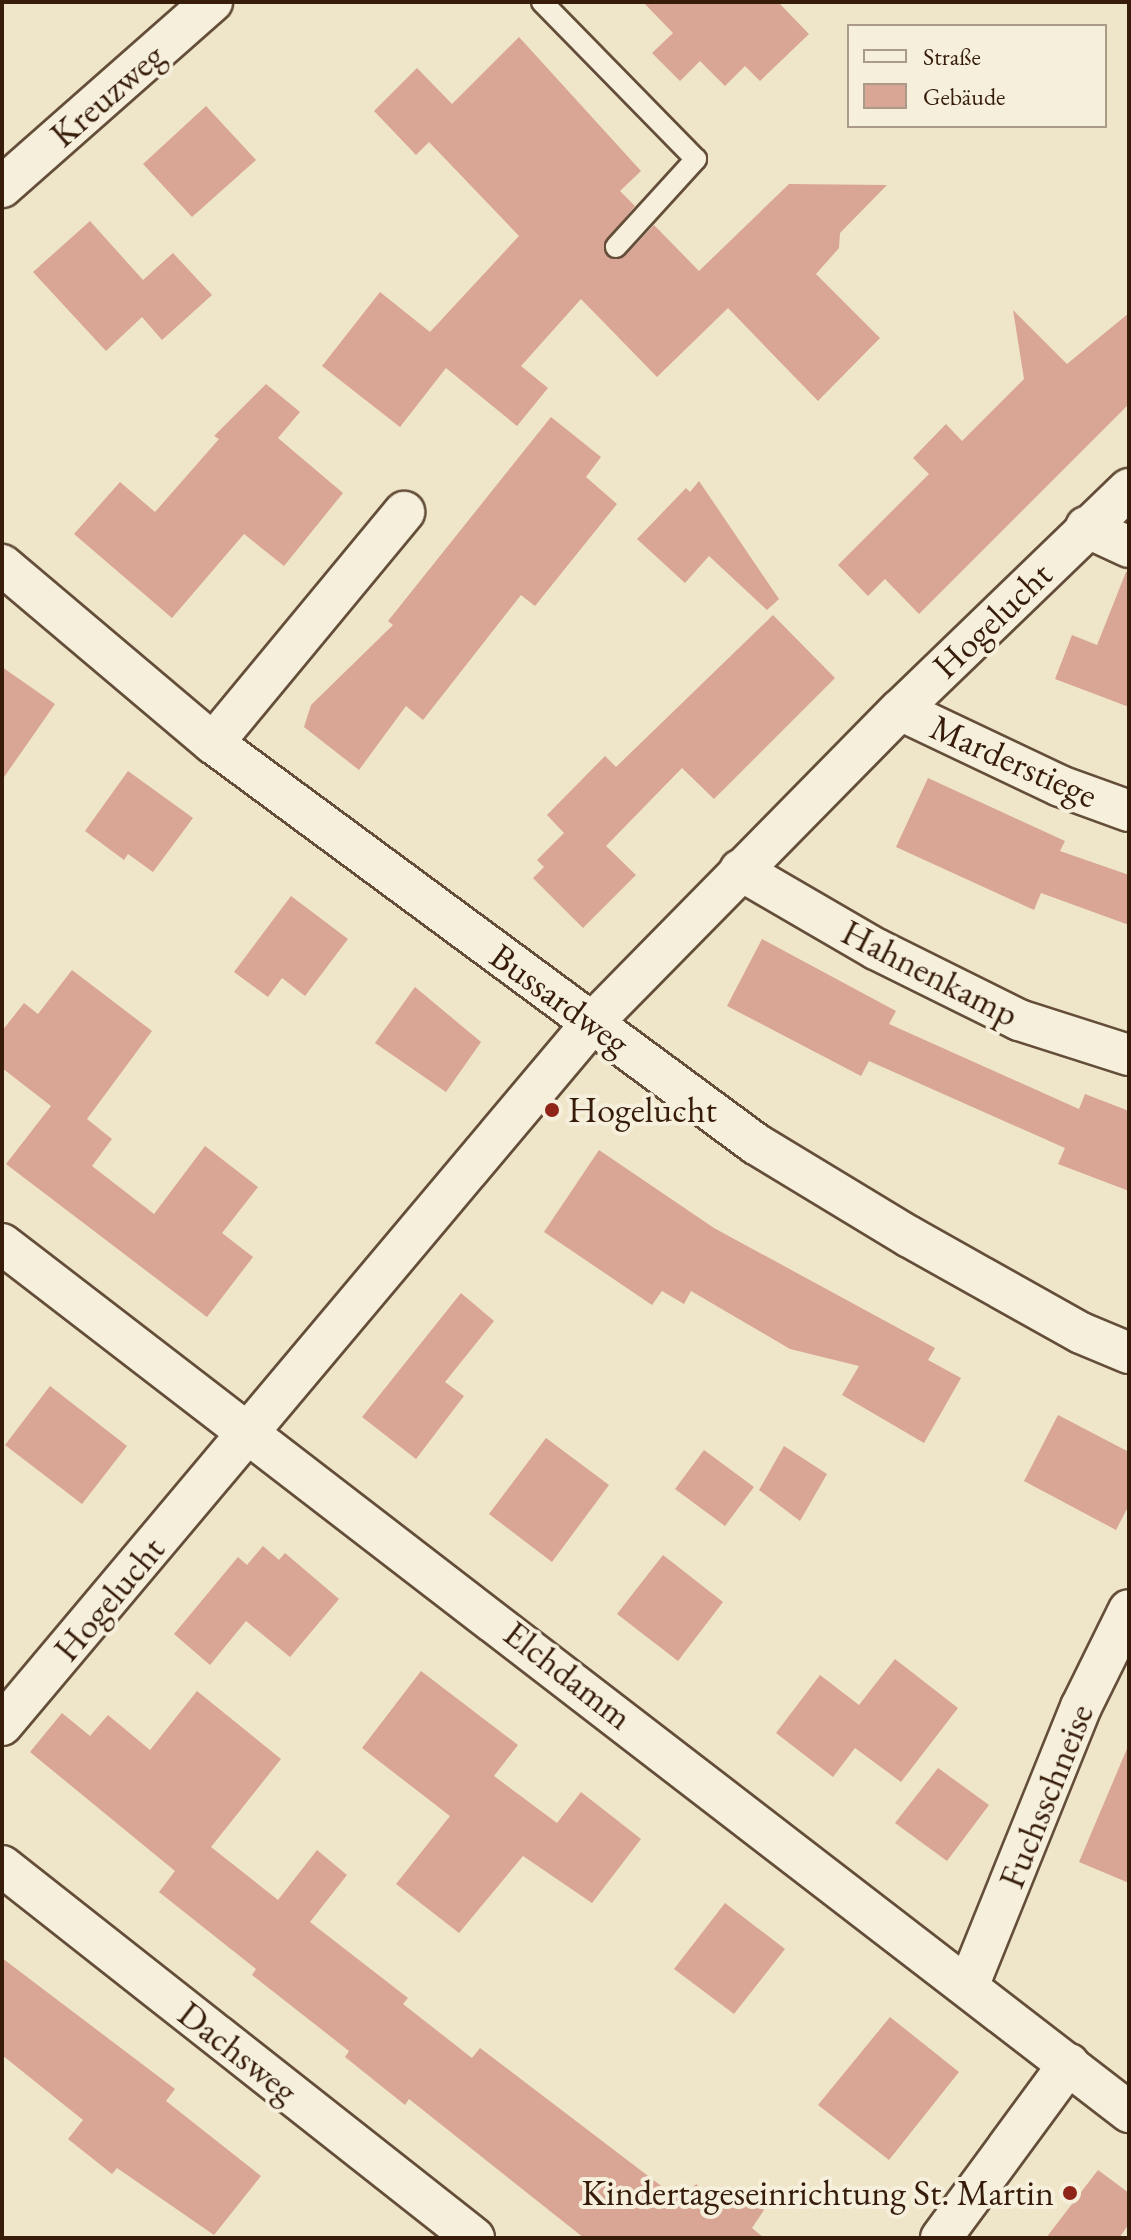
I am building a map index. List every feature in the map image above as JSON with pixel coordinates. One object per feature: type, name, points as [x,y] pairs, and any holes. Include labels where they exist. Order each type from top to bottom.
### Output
[{"type":"street","name":"Kreuzweg","points":[[2,187],[212,2]]},
{"type":"street","name":"Hogelucht","points":[[2,1725],[592,1023],[900,710],[1086,527],[1129,489]]},
{"type":"street","points":[[213,743],[404,512]]},
{"type":"street","points":[[1086,527],[1129,547]]},
{"type":"street","name":"Bussardweg","points":[[2,565],[213,743],[769,1151],[934,1251],[1081,1333],[1129,1353]]},
{"type":"street","name":"Marderstiege","points":[[900,710],[1060,786],[1129,811]]},
{"type":"street","name":"Hahnenkamp","points":[[740,870],[876,949],[1019,1020],[1129,1055]]},
{"type":"street","name":"Elchdamm","points":[[2,1244],[251,1431],[969,1984],[1129,2112]]},
{"type":"street","name":"Fuchsschneise","points":[[969,1984],[1081,1707],[1129,1610]]},
{"type":"street","name":"Dachsweg","points":[[2,1866],[474,2238]]},
{"type":"street","points":[[941,2238],[1069,2064]]},
{"type":"lane","points":[[542,2],[696,159],[616,247]]},
{"type":"building","points":[[643,2],[778,2],[809,34],[760,81],[745,66],[725,86],[700,61],[680,81],[652,53],[673,33]]},
{"type":"building","points":[[519,37],[641,171],[620,191],[635,206],[604,244],[612,259],[625,256],[654,225],[699,271],[789,184],[887,185],[840,233],[839,248],[816,274],[880,338],[818,401],[728,308],[657,377],[581,299],[521,366],[548,388],[517,426],[446,368],[400,427],[322,366],[380,292],[430,332],[519,236],[429,142],[416,155],[374,111],[417,68],[452,104]]},
{"type":"building","points":[[206,106],[256,160],[192,217],[143,164]]},
{"type":"building","points":[[90,221],[143,280],[173,253],[212,295],[162,340],[142,317],[106,351],[33,272]]},
{"type":"building","points":[[1013,310],[1067,364],[1129,313],[1129,404],[919,614],[885,579],[868,596],[838,565],[929,474],[913,458],[946,424],[962,441],[1024,379]]},
{"type":"building","points":[[266,384],[300,412],[278,438],[343,493],[284,566],[244,534],[172,618],[74,534],[120,482],[155,512],[219,439],[214,436]]},
{"type":"building","points":[[551,417],[601,457],[586,477],[617,504],[535,606],[521,595],[423,720],[406,706],[359,770],[304,727],[311,705],[393,625],[388,621]]},
{"type":"building","points":[[699,481],[779,599],[767,610],[709,556],[685,583],[637,539],[686,488],[690,492]]},
{"type":"building","points":[[1126,572],[1129,572],[1129,707],[1055,679],[1072,635],[1097,645]]},
{"type":"building","points":[[773,615],[835,678],[714,799],[682,768],[606,846],[636,875],[583,928],[533,878],[544,867],[537,860],[564,833],[547,815],[605,756],[616,767]]},
{"type":"building","points":[[2,667],[55,704],[2,780]]},
{"type":"building","points":[[128,771],[193,818],[153,872],[128,854],[124,860],[85,831]]},
{"type":"building","points":[[928,778],[1065,841],[1060,851],[1129,875],[1129,925],[1041,893],[1034,910],[896,847]]},
{"type":"building","points":[[291,896],[348,939],[305,996],[282,978],[268,997],[234,972]]},
{"type":"building","points":[[762,939],[896,1011],[889,1024],[1079,1109],[1085,1094],[1129,1111],[1129,1191],[1058,1164],[1065,1148],[869,1061],[861,1076],[727,1006]]},
{"type":"building","points":[[72,970],[152,1031],[87,1119],[112,1139],[92,1166],[154,1214],[205,1146],[258,1187],[222,1233],[253,1257],[207,1317],[6,1164],[51,1106],[2,1068],[2,1031],[24,1003],[38,1014]]},
{"type":"building","points":[[415,987],[481,1042],[446,1092],[375,1043]]},
{"type":"building","points":[[599,1150],[714,1228],[935,1348],[928,1360],[961,1378],[924,1443],[842,1395],[859,1366],[790,1349],[691,1291],[684,1304],[662,1291],[652,1305],[544,1232]]},
{"type":"building","points":[[461,1293],[494,1321],[445,1382],[464,1396],[416,1459],[362,1417]]},
{"type":"building","points":[[50,1386],[127,1446],[82,1504],[5,1445]]},
{"type":"building","points":[[1058,1415],[1129,1452],[1129,1505],[1116,1530],[1024,1481]]},
{"type":"building","points":[[546,1438],[609,1485],[552,1562],[489,1514]]},
{"type":"building","points":[[784,1446],[827,1474],[800,1521],[759,1490]]},
{"type":"building","points":[[704,1450],[754,1487],[725,1526],[675,1489]]},
{"type":"building","points":[[263,1546],[279,1560],[285,1553],[339,1599],[290,1657],[246,1621],[210,1665],[174,1634],[238,1557],[247,1565]]},
{"type":"building","points":[[663,1555],[723,1602],[678,1661],[617,1614]]},
{"type":"building","points":[[895,1659],[958,1708],[901,1782],[855,1748],[833,1777],[776,1733],[820,1675],[859,1705]]},
{"type":"building","points":[[421,1671],[518,1745],[494,1776],[557,1823],[581,1792],[641,1839],[592,1903],[523,1856],[459,1933],[396,1884],[450,1816],[362,1748]]},
{"type":"building","points":[[197,1691],[281,1759],[211,1847],[278,1900],[317,1850],[347,1875],[310,1922],[408,1998],[403,2004],[472,2058],[480,2048],[681,2201],[696,2184],[721,2203],[732,2187],[764,2210],[752,2228],[764,2238],[584,2238],[409,2099],[405,2105],[345,2057],[349,2051],[252,1975],[256,1969],[159,1892],[175,1871],[30,1752],[62,1713],[90,1736],[108,1715],[150,1750]]},
{"type":"building","points":[[1129,1744],[1129,1883],[1079,1862]]},
{"type":"building","points":[[938,1768],[989,1805],[947,1861],[895,1823]]},
{"type":"building","points":[[725,1903],[785,1949],[734,2014],[674,1969]]},
{"type":"building","points":[[2,1958],[175,2089],[166,2101],[261,2176],[214,2235],[117,2168],[112,2174],[68,2139],[83,2120],[2,2055]]},
{"type":"building","points":[[890,2017],[959,2072],[889,2160],[818,2105]]},
{"type":"building","points":[[1098,2170],[1129,2193],[1129,2224],[1119,2238],[1046,2238]]},
{"type":"place","name":"Hogelucht","points":[[552,1110]]},
{"type":"place","name":"Kindertageseinrichtung St. Martin","points":[[1070,2193]]}]
